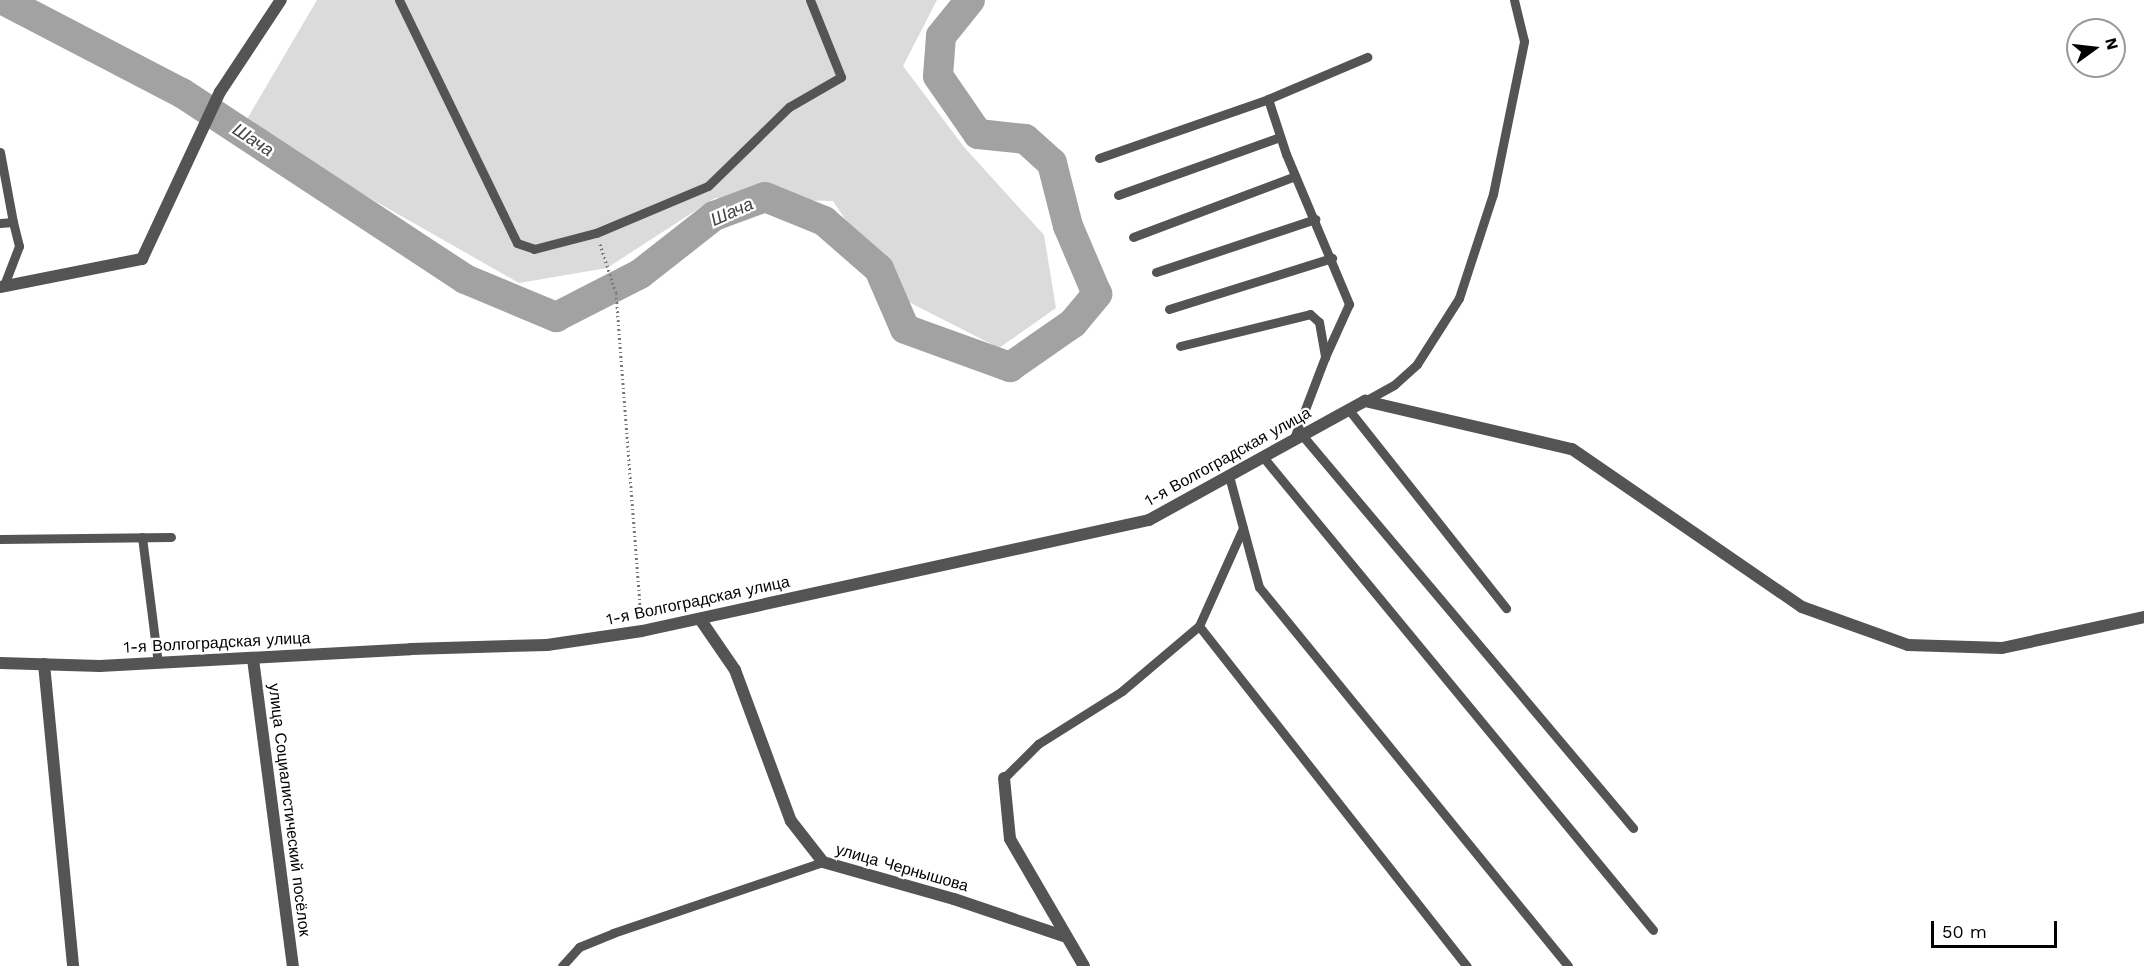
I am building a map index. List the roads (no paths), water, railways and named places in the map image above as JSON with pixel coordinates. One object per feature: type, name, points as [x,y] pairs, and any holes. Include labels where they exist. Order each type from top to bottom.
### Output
[{"type":"street","points":[[3,284],[142,259],[220,92],[281,0]]},
{"type":"street","points":[[1365,401],[1572,449],[1802,607],[1908,645],[2002,648],[2144,617]]},
{"type":"street","name":"1-я Волгоградская улица","points":[[0,663],[158,663],[411,649],[547,645],[642,631],[1149,520],[1365,401]]},
{"type":"street","name":"улица Чернышова","points":[[700,619],[735,670],[791,821],[823,862],[954,899],[1063,936]]},
{"type":"street","name":"улица Социалистический посёлок","points":[[253,659],[293,966]]},
{"type":"street","points":[[44,664],[74,966]]},
{"type":"street","points":[[1005,778],[1010,839],[1063,936],[1083,966]]},
{"type":"lane","points":[[399,0],[518,243],[534,249],[597,233],[708,186],[789,107],[841,77],[810,0]]},
{"type":"lane","points":[[1365,401],[1394,385],[1417,364],[1459,298],[1493,194],[1524,41],[1514,0]]},
{"type":"lane","points":[[1099,158],[1268,99],[1367,57]]},
{"type":"lane","points":[[1268,99],[1295,176],[1332,258],[1349,304],[1325,357],[1297,438],[1633,828]]},
{"type":"lane","points":[[1118,195],[1280,137]]},
{"type":"lane","points":[[0,152],[3,183],[19,246],[3,284]]},
{"type":"lane","points":[[1133,237],[1295,176]]},
{"type":"lane","points":[[1156,272],[1314,219]]},
{"type":"lane","points":[[0,223],[13,222]]},
{"type":"lane","points":[[1169,309],[1332,258]]},
{"type":"lane","points":[[1180,346],[1310,314],[1319,322],[1325,357]]},
{"type":"lane","points":[[1349,410],[1506,608]]},
{"type":"lane","points":[[1263,457],[1653,930]]},
{"type":"lane","points":[[1229,476],[1259,587],[1568,966]]},
{"type":"lane","points":[[1005,778],[1038,744],[1122,691],[1199,626],[1243,528]]},
{"type":"lane","points":[[142,537],[158,663]]},
{"type":"lane","points":[[0,539],[171,537]]},
{"type":"lane","points":[[1199,626],[1467,966]]},
{"type":"lane","points":[[562,966],[579,947],[613,933],[823,862]]},
{"type":"waterway","name":"Шача","points":[[3,0],[182,93],[465,279],[556,317],[640,274],[714,216],[765,197],[824,221],[879,269],[905,329],[1010,367],[1073,323],[1097,294],[1068,226],[1052,163],[1025,139],[978,134],[938,76],[941,36],[970,0]]}]
